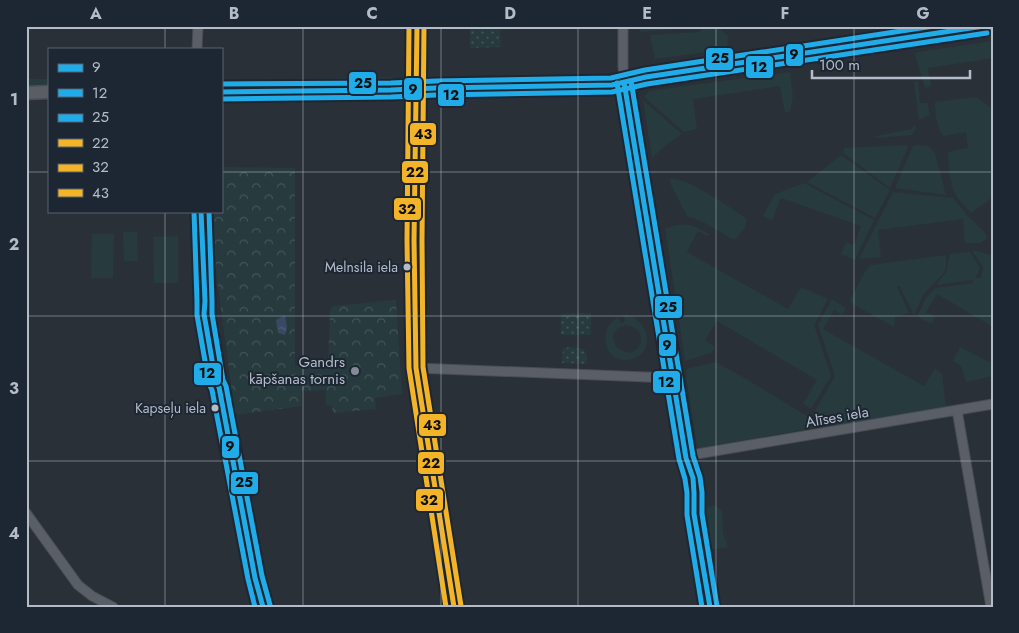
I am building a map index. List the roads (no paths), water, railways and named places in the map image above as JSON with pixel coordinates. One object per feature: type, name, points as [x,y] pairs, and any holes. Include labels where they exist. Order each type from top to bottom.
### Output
[{"type":"main road","points":[[417,26],[414,244],[416,368],[454,607]]},
{"type":"street","points":[[198,26],[198,48]]},
{"type":"street","points":[[623,26],[623,67],[626,97],[672,378],[686,458],[690,467],[695,500],[694,514],[710,607]]},
{"type":"street","points":[[222,92],[604,86],[646,76],[986,26]]},
{"type":"street","points":[[26,92],[48,92]]},
{"type":"street","points":[[201,212],[204,314],[214,376],[219,387],[255,578],[263,607]]},
{"type":"street","points":[[416,368],[672,378]]},
{"type":"street","name":"Alīses iela","points":[[686,458],[697,454],[993,404]]},
{"type":"street","points":[[957,410],[991,607]]},
{"type":"street","points":[[26,513],[78,585],[92,596],[113,607]]},
{"type":"water","points":[[285,315],[287,327],[285,335],[278,333],[276,320]]},
{"type":"place","name":"Melnsila iela","points":[[407,267]]},
{"type":"place","name":"Gandrs kāpšanas tornis","points":[[355,371]]},
{"type":"place","name":"Kapseļu iela","points":[[215,408]]}]
